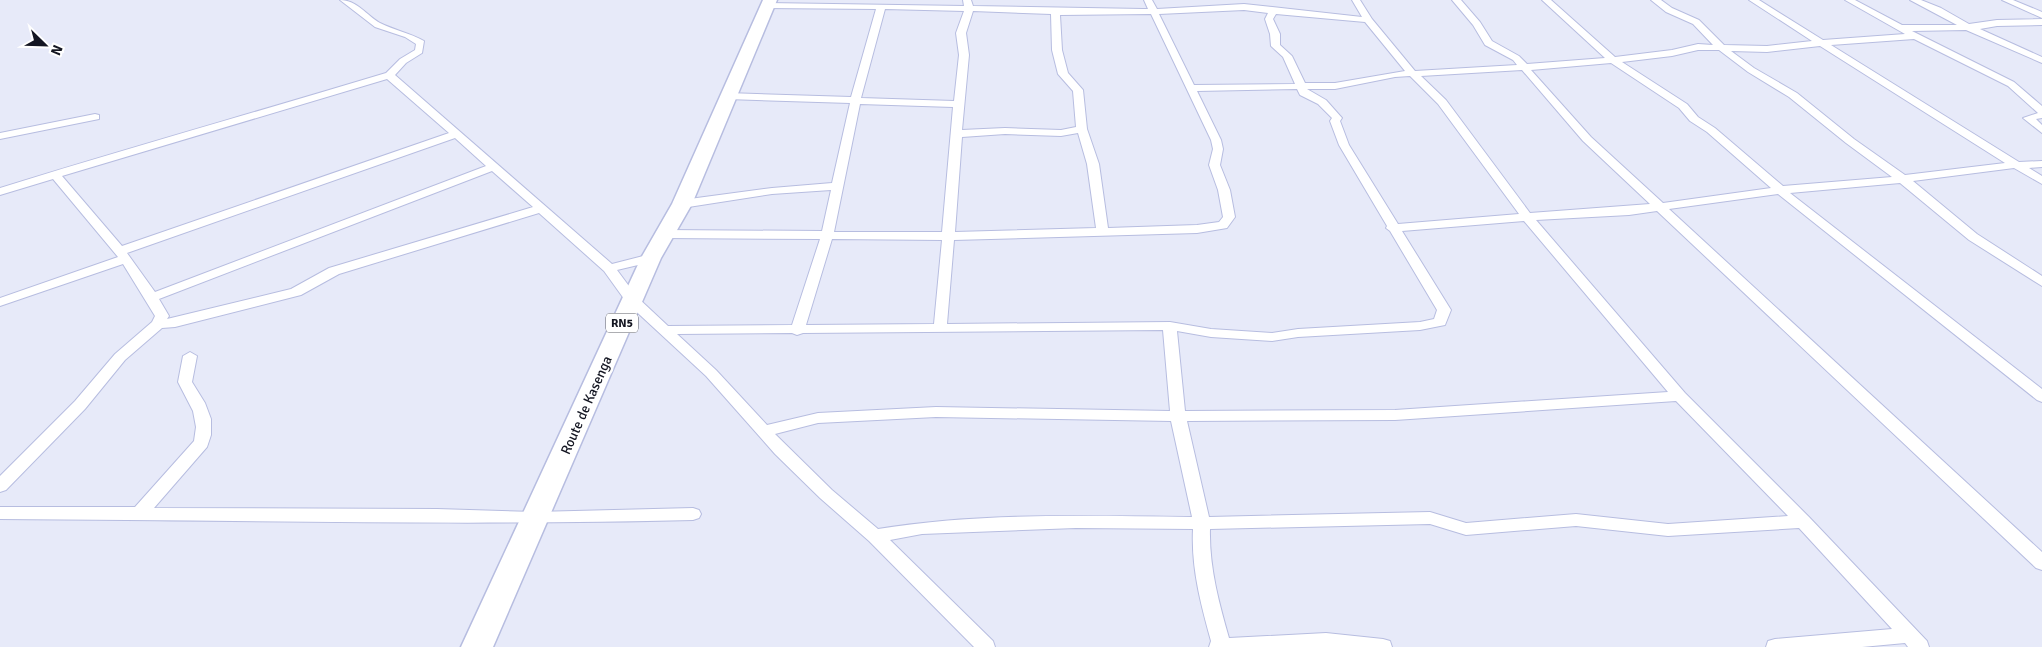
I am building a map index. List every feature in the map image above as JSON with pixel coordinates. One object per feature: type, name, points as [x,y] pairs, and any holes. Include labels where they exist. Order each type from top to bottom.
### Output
[{"type":"highway","name":"Route de Kasenga","points":[[477,647],[651,258],[682,204],[768,3]]},
{"type":"street","points":[[0,192],[160,142],[236,122],[389,76],[403,61],[419,51],[421,43],[408,35],[378,25],[344,0]]},
{"type":"street","points":[[1255,0],[1260,9]]},
{"type":"street","points":[[1356,0],[1368,20],[1412,73],[1442,102],[1474,148],[1528,218],[1680,396],[1803,521],[1915,641]]},
{"type":"street","points":[[1456,0],[1477,24],[1488,43],[1516,58],[1587,139],[2042,563]]},
{"type":"street","points":[[1546,0],[1612,60],[1683,106],[1694,119],[1711,130],[1780,190],[2042,397]]},
{"type":"street","points":[[1655,0],[1670,10],[1696,22],[1723,49],[1751,70],[1793,95],[1850,142],[1903,179],[1974,237],[2042,282]]},
{"type":"street","points":[[1753,0],[2042,181]]},
{"type":"street","points":[[1849,0],[2011,84],[2042,113],[2028,118],[2042,130]]},
{"type":"street","points":[[1914,0],[1938,10],[1967,27],[2042,60]]},
{"type":"street","points":[[2006,0],[2042,15]]},
{"type":"street","points":[[768,3],[881,7],[968,4],[1055,12],[1151,5],[1237,7],[1368,20]]},
{"type":"street","points":[[940,329],[958,104],[962,84],[964,55],[961,34],[968,4]]},
{"type":"street","points":[[664,234],[947,236],[1197,229],[1223,225],[1229,217],[1223,188],[1214,169],[1214,157],[1218,149],[1216,140],[1151,5]]},
{"type":"street","points":[[797,331],[827,236],[856,99],[881,7]]},
{"type":"street","points":[[1055,12],[1057,50],[1063,74],[1078,90],[1082,129],[1093,164],[1102,231]]},
{"type":"street","points":[[665,330],[797,331],[1170,326],[1211,333],[1272,338],[1298,333],[1420,326],[1440,322],[1444,310],[1392,228],[1344,145],[1335,121],[1337,118],[1322,102],[1304,93],[1299,87],[1299,78],[1293,71],[1287,56],[1274,42],[1275,34],[1269,19],[1274,12]]},
{"type":"street","points":[[1900,28],[1967,27],[1989,26],[1998,23],[2042,22]]},
{"type":"street","points":[[1191,88],[1299,87],[1353,84],[1412,73],[1465,72],[1612,60],[1672,53],[1698,47],[1767,49],[1916,36]]},
{"type":"street","points":[[389,76],[454,135],[543,208],[609,268],[632,300],[712,373],[764,431],[826,494],[875,536],[986,647]]},
{"type":"street","points":[[727,96],[856,99],[914,104],[958,104]]},
{"type":"street","points":[[0,136],[95,117]]},
{"type":"street","points":[[957,134],[1005,131],[1061,133],[1082,129]]},
{"type":"street","points":[[0,302],[123,255],[454,135]]},
{"type":"street","points":[[1392,228],[1658,206],[1780,190],[1903,179],[2015,165],[2042,164]]},
{"type":"street","points":[[151,298],[492,167]]},
{"type":"street","points":[[0,486],[80,405],[120,358],[158,324],[162,316],[123,255],[56,176]]},
{"type":"street","points":[[682,204],[781,190],[839,186]]},
{"type":"street","points":[[158,324],[174,323],[283,296],[306,288],[334,271],[543,208]]},
{"type":"street","points":[[609,268],[651,258]]},
{"type":"street","points":[[1170,326],[1178,416],[1202,523],[1201,548],[1208,596],[1222,646]]},
{"type":"street","points":[[140,513],[201,443],[205,433],[205,423],[191,389],[185,382],[190,356]]},
{"type":"street","points":[[764,431],[818,418],[936,412],[1178,416],[1448,413],[1680,396]]},
{"type":"street","points":[[0,513],[437,515],[536,518],[693,514]]},
{"type":"street","points":[[875,536],[922,528],[1076,522],[1202,523],[1430,518],[1466,529],[1576,520],[1668,530],[1803,521]]},
{"type":"street","points":[[1218,647],[1326,641],[1383,647]]},
{"type":"street","points":[[1775,647],[1915,641]]}]
